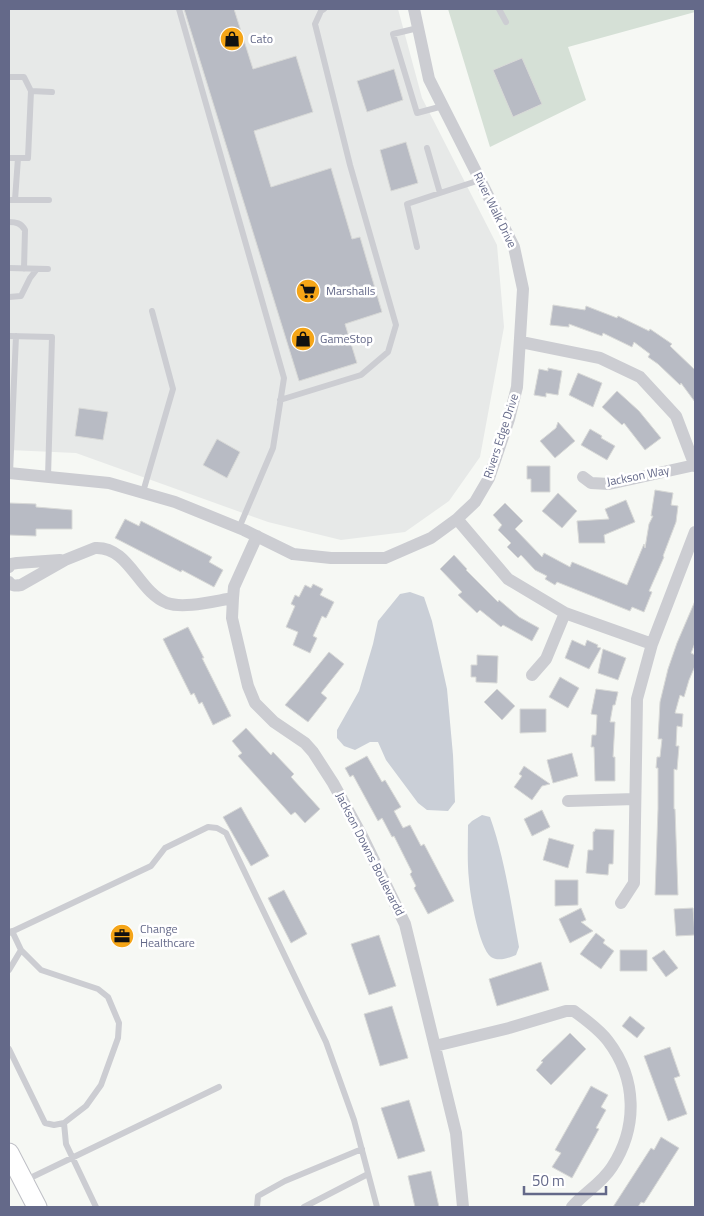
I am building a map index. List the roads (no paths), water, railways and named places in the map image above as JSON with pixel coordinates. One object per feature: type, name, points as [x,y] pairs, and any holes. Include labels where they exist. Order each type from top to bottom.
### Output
[{"type":"main road","points":[[9,1153],[22,1182],[37,1207]]},
{"type":"street","name":"River Walk Drive","points":[[414,9],[429,79],[514,247],[523,289],[521,342]]},
{"type":"street","points":[[521,342],[600,358],[640,378],[676,416],[695,465]]},
{"type":"street","name":"Rivers Edge Drive","points":[[9,473],[109,483],[142,492],[175,502],[239,528],[293,554],[331,558],[385,558],[431,538],[457,519],[475,502],[489,478],[509,419],[517,387],[521,342]]},
{"type":"street","name":"Jackson Way","points":[[583,477],[591,482],[609,484],[695,465]]},
{"type":"street","points":[[457,519],[508,579],[565,613],[652,644]]},
{"type":"street","points":[[621,903],[634,883],[637,699],[652,644],[695,532]]},
{"type":"street","name":"Jackson Downs Boulevardd","points":[[257,536],[234,587],[233,598],[232,618],[248,686],[255,702],[274,722],[314,752],[333,783],[389,889],[405,924],[456,1133],[464,1207]]},
{"type":"street","points":[[9,582],[11,585],[21,585],[65,560],[95,548],[105,549],[120,557],[157,598],[168,603],[181,605],[233,598]]},
{"type":"street","points":[[9,567],[17,563],[65,560]]},
{"type":"street","points":[[532,675],[546,659],[565,613]]},
{"type":"street","points":[[568,801],[635,799]]},
{"type":"street","points":[[435,1046],[509,1028],[566,1011],[574,1011],[599,1031],[609,1042],[621,1062],[630,1094],[632,1115],[628,1133],[621,1152],[611,1169],[572,1207]]},
{"type":"lane","points":[[179,9],[284,378],[273,448],[239,528]]},
{"type":"lane","points":[[280,400],[361,375],[388,352],[396,325],[350,165],[315,24],[321,11],[324,9]]},
{"type":"lane","points":[[499,9],[506,22]]},
{"type":"lane","points":[[418,28],[393,34],[417,113],[443,106]]},
{"type":"lane","points":[[9,77],[24,77],[31,91],[28,158],[9,158]]},
{"type":"lane","points":[[31,91],[52,92]]},
{"type":"lane","points":[[427,148],[440,193]]},
{"type":"lane","points":[[18,158],[12,200],[49,200]]},
{"type":"lane","points":[[417,247],[407,204],[480,180]]},
{"type":"lane","points":[[9,222],[17,222],[25,230],[24,268]]},
{"type":"lane","points":[[9,268],[48,269]]},
{"type":"lane","points":[[9,297],[21,296],[23,294],[30,278],[37,269]]},
{"type":"lane","points":[[142,492],[173,389],[152,311]]},
{"type":"lane","points":[[9,473],[12,336],[52,337],[48,477]]},
{"type":"lane","points":[[9,1050],[45,1123],[54,1125],[64,1123],[86,1106],[101,1085],[118,1038],[119,1023],[108,997],[98,989],[41,970],[21,950],[10,932],[151,866],[165,848],[208,827],[217,828],[226,833],[326,1042],[354,1120],[376,1207]]},
{"type":"lane","points":[[9,970],[21,950]]},
{"type":"lane","points":[[22,1182],[218,1087]]},
{"type":"lane","points":[[64,1123],[66,1144],[96,1207]]},
{"type":"lane","points":[[257,1207],[258,1196],[285,1180],[362,1149]]},
{"type":"lane","points":[[304,1207],[368,1174]]},
{"type":"place","name":"Cato","points":[[232,39]]},
{"type":"place","name":"Marshalls","points":[[308,291]]},
{"type":"place","name":"GameStop","points":[[303,339]]},
{"type":"place","name":"Change Healthcare","points":[[122,936]]}]
